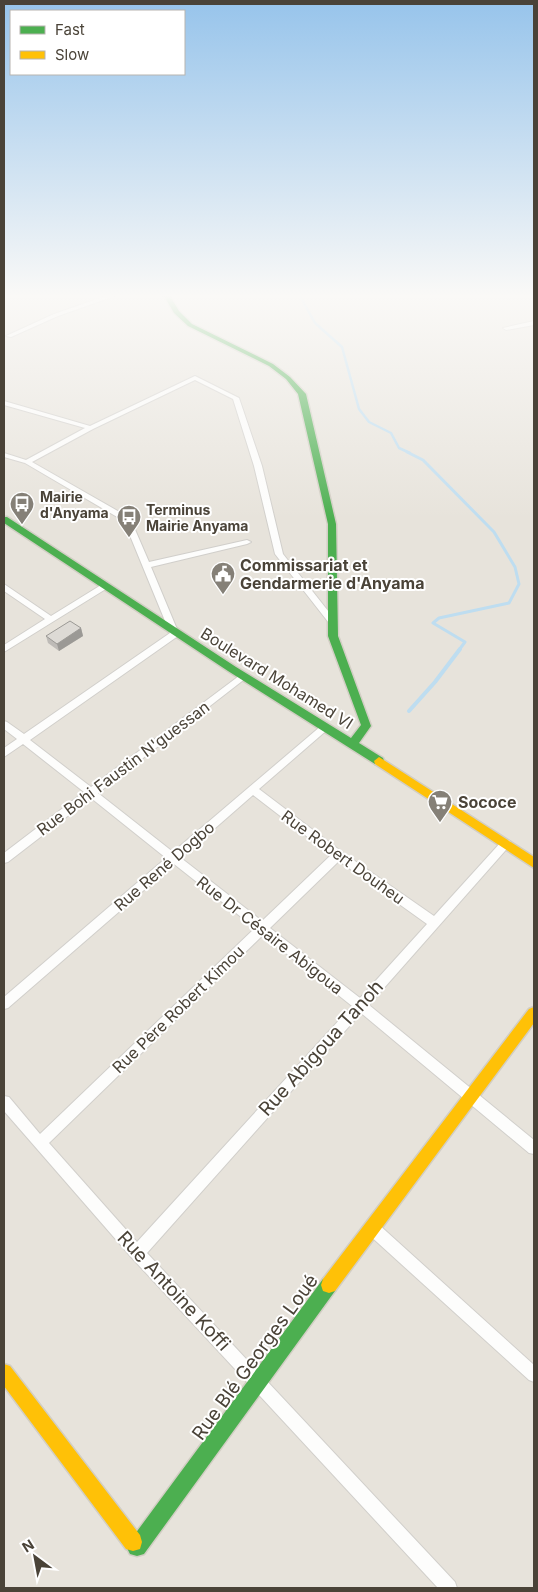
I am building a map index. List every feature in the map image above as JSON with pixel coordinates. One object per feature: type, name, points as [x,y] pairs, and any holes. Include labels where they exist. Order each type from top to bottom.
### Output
[{"type":"street","points":[[278,370],[296,384],[302,394],[332,524],[333,636],[366,726],[352,744]]},
{"type":"street","points":[[27,462],[91,428],[195,378],[236,398],[258,466],[278,554],[332,621]]},
{"type":"street","points":[[4,403],[91,428]]},
{"type":"street","points":[[4,455],[27,462],[127,520],[175,634],[4,754]]},
{"type":"street","name":"Boulevard Mohamed VI","points":[[4,519],[175,634],[352,744],[534,863]]},
{"type":"street","points":[[147,565],[247,542]]},
{"type":"street","points":[[4,649],[106,586]]},
{"type":"street","points":[[4,587],[50,619]]},
{"type":"street","name":"Rue Bohi Faustin N'guessan","points":[[4,859],[243,676]]},
{"type":"street","name":"Rue Dr Césaire Abigoua","points":[[4,724],[261,929],[360,1005],[534,1148]]},
{"type":"street","name":"Rue René Dogbo","points":[[4,1004],[324,728]]},
{"type":"street","name":"Rue Robert Douheu","points":[[253,790],[338,855],[434,924]]},
{"type":"street","name":"Rue Abigoua Tanoh","points":[[137,1253],[506,844]]},
{"type":"street","name":"Rue Père Robert Kimou","points":[[40,1143],[338,855]]},
{"type":"street","name":"Rue Blé Georges Loué","points":[[4,1372],[137,1547],[469,1096],[534,1013]]},
{"type":"street","name":"Rue Antoine Koffi","points":[[4,1102],[137,1253],[449,1588]]},
{"type":"street","points":[[372,1228],[534,1374]]},
{"type":"shaded area","points":[[4,370],[534,370],[534,1588],[4,1588]]},
{"type":"building","points":[[70,621],[81,628],[57,644],[46,636]]},
{"type":"waterway","points":[[348,370],[359,409],[369,422],[391,433],[399,448],[410,453]]},
{"type":"waterway","points":[[407,452],[423,460],[494,532],[515,567],[519,584],[509,603],[439,618],[433,623],[465,642],[459,650]]},
{"type":"waterway","points":[[409,711],[435,682],[460,649]]},
{"type":"traffic: fast","points":[[278,370],[288,378],[302,394],[332,524],[333,636],[366,726],[352,744]]},
{"type":"traffic: fast","points":[[4,519],[232,669],[379,761]]},
{"type":"traffic: fast","points":[[133,1542],[137,1547],[329,1285]]},
{"type":"traffic: slow","points":[[379,761],[534,863]]},
{"type":"traffic: slow","points":[[329,1285],[534,1013]]},
{"type":"traffic: slow","points":[[4,1372],[133,1542]]},
{"type":"place","name":"Mairie d'Anyama","points":[[22,525]]},
{"type":"place","name":"Terminus Mairie Anyama","points":[[129,538]]},
{"type":"place","name":"Commissariat et Gendarmerie d'Anyama","points":[[223,595]]},
{"type":"place","name":"Sococe","points":[[440,823]]}]
